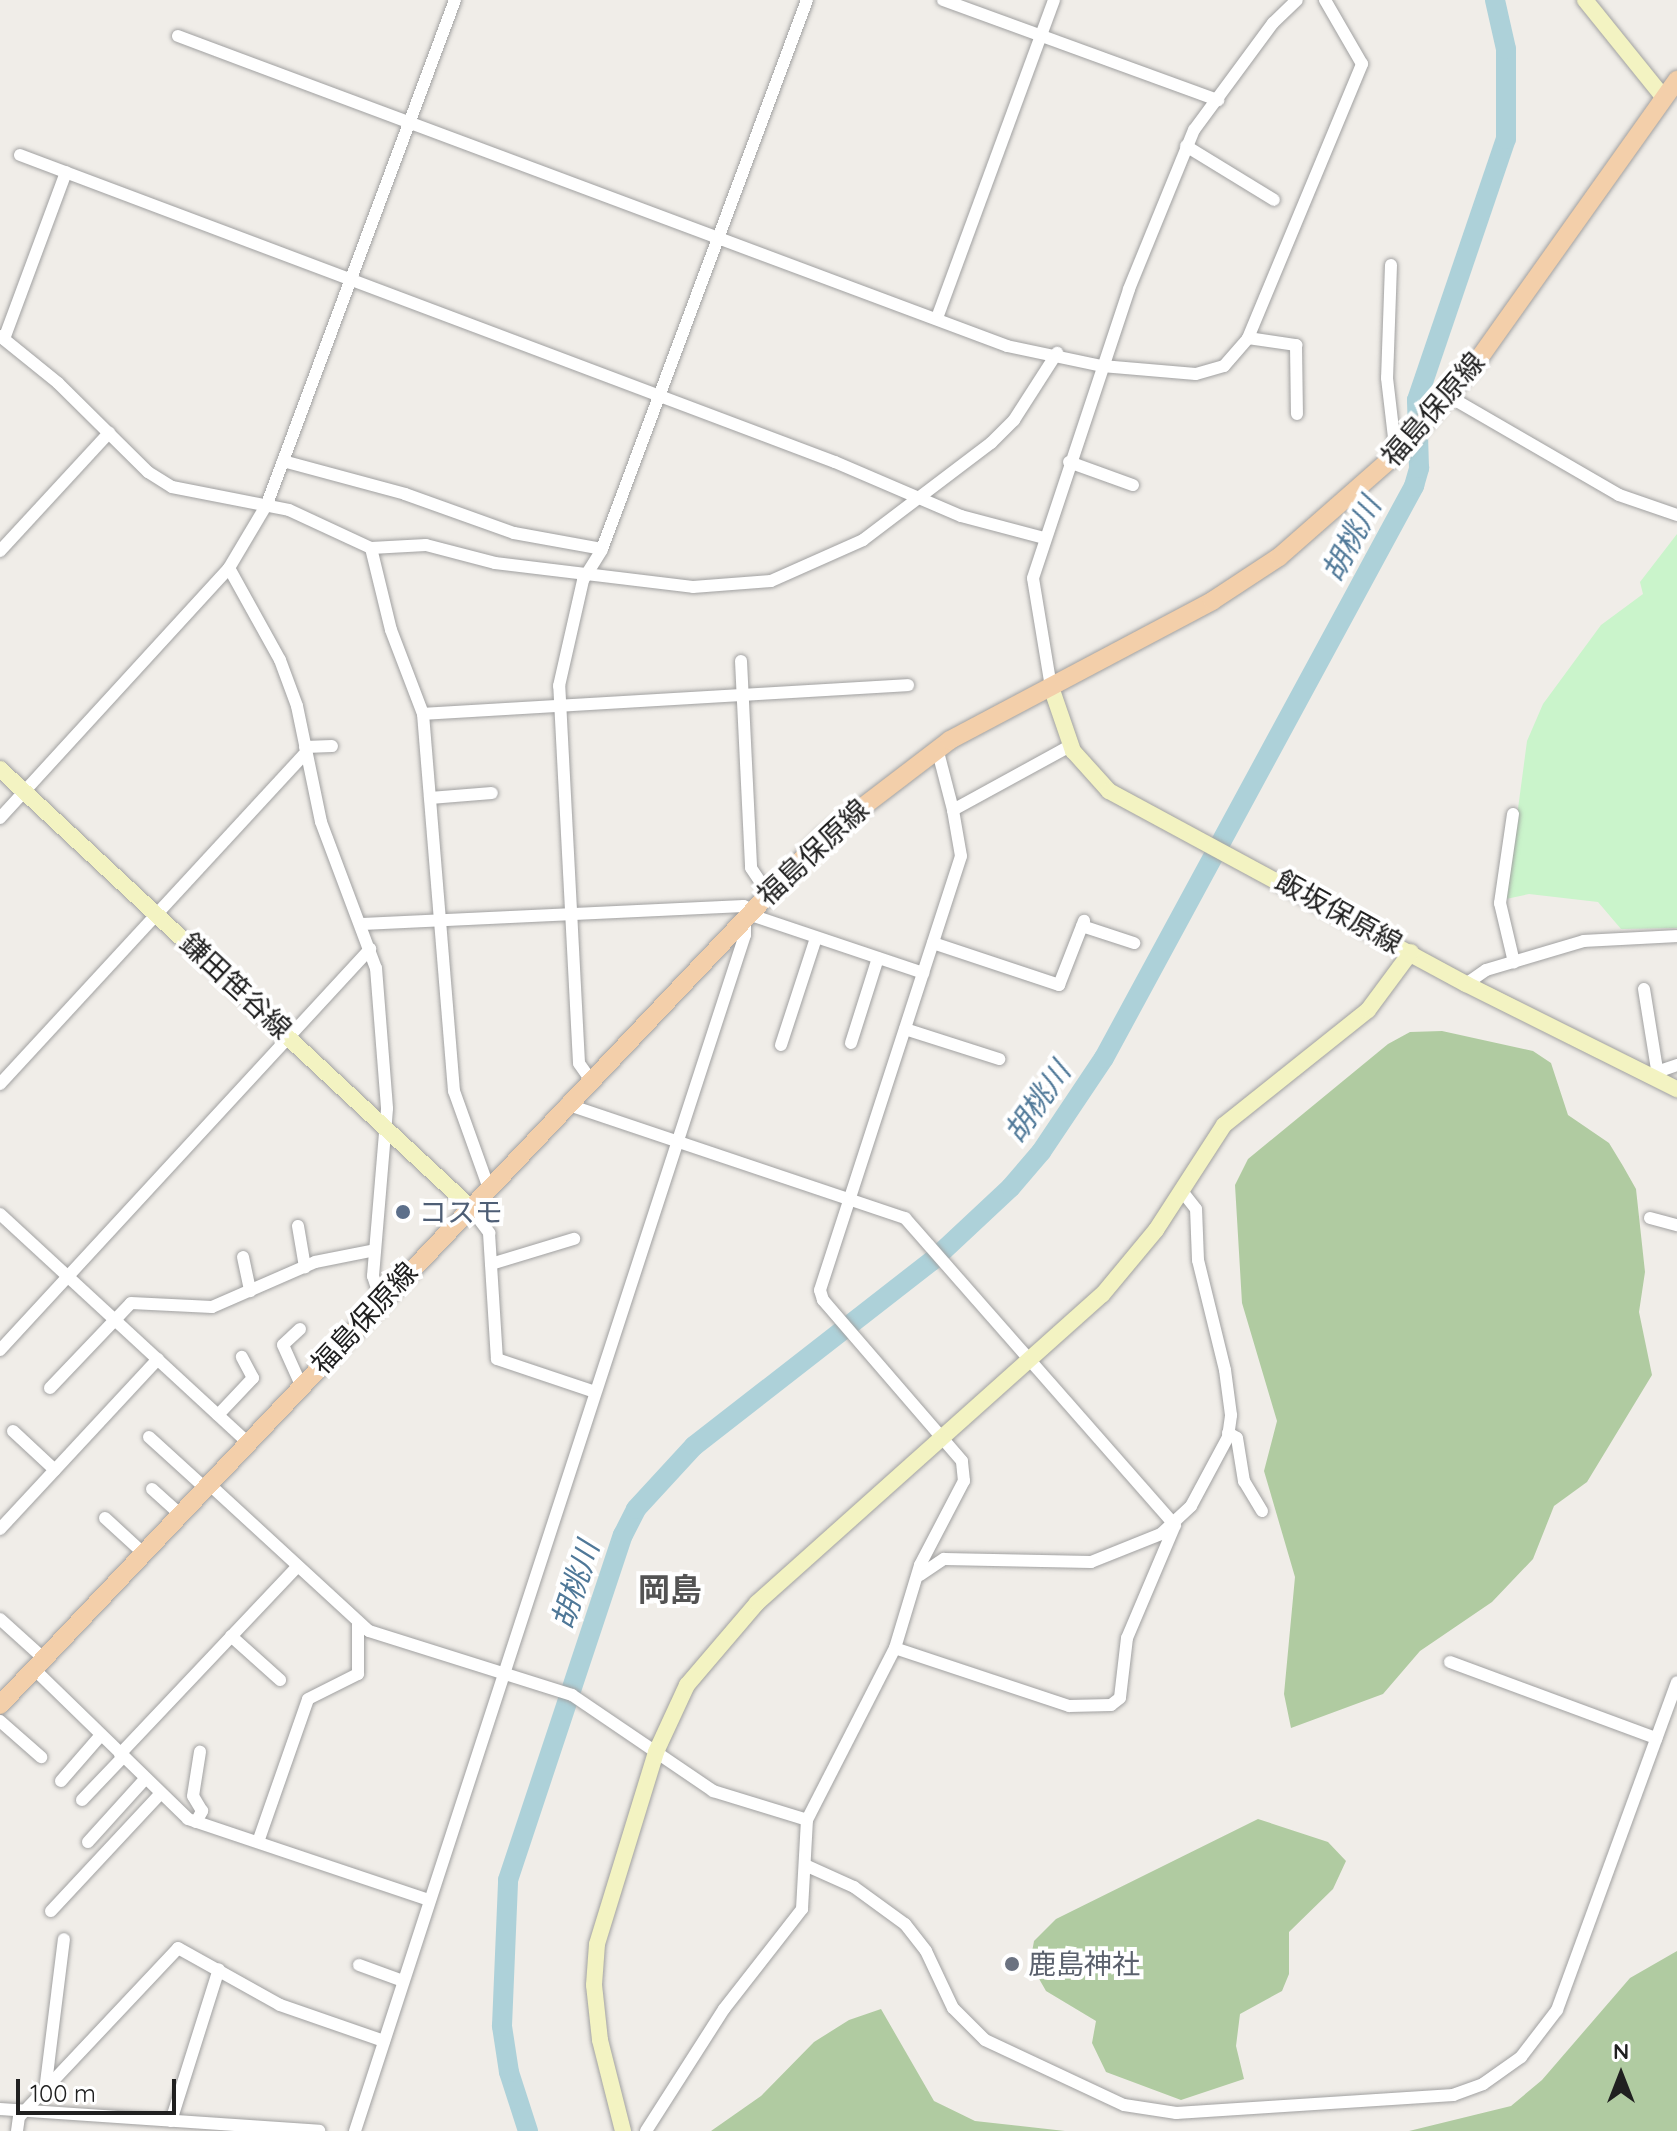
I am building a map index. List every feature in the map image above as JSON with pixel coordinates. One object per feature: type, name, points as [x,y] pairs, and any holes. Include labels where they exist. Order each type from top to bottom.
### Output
[{"type":"main road","name":"福島保原線","points":[[0,1705],[469,1206],[822,838],[937,748],[1212,601],[1279,557],[1400,452],[1450,397],[1677,80]]},
{"type":"street","points":[[0,818],[229,568],[267,504],[455,0]]},
{"type":"street","points":[[590,1079],[579,1063],[558,706],[585,576],[602,549],[807,0]]},
{"type":"street","points":[[943,0],[1218,100]]},
{"type":"street","points":[[937,318],[1054,0]]},
{"type":"street","points":[[1051,687],[1033,595],[1044,538],[1102,366],[1186,146],[1273,23],[1297,0]]},
{"type":"street","points":[[178,36],[1007,346],[1057,353],[1102,366],[1206,373],[1224,366],[1248,338],[1362,64],[1325,0]]},
{"type":"street","points":[[1585,0],[1664,98]]},
{"type":"street","points":[[1186,146],[1274,200]]},
{"type":"street","points":[[20,155],[661,395],[917,499],[1044,538]]},
{"type":"street","points":[[66,172],[2,338],[162,483],[267,504],[371,548],[426,545],[495,563],[669,586],[771,581],[863,540],[966,466],[1006,428],[1057,353]]},
{"type":"street","points":[[1391,265],[1387,378],[1400,452]]},
{"type":"street","points":[[1248,338],[1296,345],[1297,414]]},
{"type":"street","points":[[1450,397],[1619,495],[1677,515]]},
{"type":"street","points":[[0,551],[109,433]]},
{"type":"street","points":[[283,461],[405,494],[514,533],[602,549]]},
{"type":"street","points":[[1069,462],[1110,481],[1133,485]]},
{"type":"street","points":[[371,548],[391,630],[423,714],[454,1091],[488,1186]]},
{"type":"street","points":[[229,568],[280,660],[297,706],[321,822],[370,949],[378,988],[386,1125],[373,1276],[381,1300]]},
{"type":"street","points":[[741,661],[751,868],[768,893]]},
{"type":"street","points":[[423,714],[908,685]]},
{"type":"street","name":"飯坂保原線","points":[[1051,687],[1070,746],[1088,772],[1109,791],[1230,852],[1466,984],[1653,1072],[1677,1089]]},
{"type":"street","points":[[0,1084],[305,751],[332,746]]},
{"type":"street","points":[[953,810],[1070,746]]},
{"type":"street","points":[[646,2131],[724,2009],[799,1914],[807,1820],[895,1648],[930,1547],[966,1475],[965,1466],[943,1438],[821,1295],[961,856],[937,748]]},
{"type":"street","name":"鎌田笹谷線","points":[[0,769],[386,1125],[469,1206]]},
{"type":"street","points":[[430,798],[492,793]]},
{"type":"street","points":[[1513,814],[1500,903],[1514,962]]},
{"type":"street","points":[[362,924],[571,912],[748,914],[923,973]]},
{"type":"street","points":[[355,2131],[745,935],[748,914]]},
{"type":"street","points":[[933,943],[1059,985],[1083,923],[1134,943]]},
{"type":"street","points":[[1466,984],[1486,970],[1599,938],[1677,936]]},
{"type":"street","points":[[781,1045],[816,938]]},
{"type":"street","points":[[0,1350],[370,949]]},
{"type":"street","points":[[623,2131],[600,2040],[594,1969],[603,1915],[656,1752],[687,1685],[728,1632],[1102,1295],[1181,1190],[1224,1125],[1368,1010],[1411,952]]},
{"type":"street","points":[[851,1043],[878,958]]},
{"type":"street","points":[[1644,989],[1653,1072],[1677,1065]]},
{"type":"street","points":[[905,1029],[999,1059]]},
{"type":"street","points":[[566,1104],[851,1197],[905,1218],[1175,1525]]},
{"type":"street","points":[[895,1648],[1069,1706],[1111,1705],[1120,1698],[1127,1638],[1175,1525],[1198,1495],[1228,1433],[1225,1370],[1198,1260],[1196,1209],[1181,1190]]},
{"type":"street","points":[[469,1206],[487,1226],[497,1359],[595,1392]]},
{"type":"street","points":[[0,1214],[247,1442]]},
{"type":"street","points":[[1650,1218],[1677,1225]]},
{"type":"street","points":[[298,1226],[305,1267]]},
{"type":"street","points":[[491,1264],[574,1239]]},
{"type":"street","points":[[50,1388],[114,1319],[134,1302],[206,1308],[305,1267],[375,1250]]},
{"type":"street","points":[[243,1257],[250,1291]]},
{"type":"street","points":[[300,1329],[283,1345],[301,1385]]},
{"type":"street","points":[[218,1415],[253,1378],[242,1357]]},
{"type":"street","points":[[0,1529],[158,1359]]},
{"type":"street","points":[[13,1431],[55,1470]]},
{"type":"street","points":[[1228,1433],[1237,1438],[1244,1481],[1262,1511]]},
{"type":"street","points":[[149,1437],[358,1624],[504,1675],[572,1695],[723,1796],[807,1820]]},
{"type":"street","points":[[152,1489],[180,1514]]},
{"type":"street","points":[[105,1518],[143,1553]]},
{"type":"street","points":[[918,1577],[941,1560],[1080,1564],[1175,1525]]},
{"type":"street","points":[[930,1547],[941,1560]]},
{"type":"street","points":[[82,1800],[297,1567]]},
{"type":"street","points":[[0,1619],[121,1756],[160,1794],[196,1822],[429,1900]]},
{"type":"street","points":[[258,1842],[308,1699],[358,1674],[358,1624]]},
{"type":"street","points":[[231,1636],[280,1680]]},
{"type":"street","points":[[1450,1662],[1656,1738]]},
{"type":"street","points":[[805,1865],[854,1887],[905,1924],[926,1951],[953,2008],[985,2040],[1124,2105],[1176,2113],[1453,2095],[1483,2084],[1521,2057],[1557,2010],[1677,1682]]},
{"type":"street","points":[[0,1721],[41,1757]]},
{"type":"street","points":[[61,1781],[101,1735]]},
{"type":"street","points":[[196,1822],[202,1811],[193,1796],[200,1752]]},
{"type":"street","points":[[88,1842],[145,1779]]},
{"type":"street","points":[[51,1911],[160,1794]]},
{"type":"street","points":[[45,2091],[64,1939]]},
{"type":"street","points":[[17,2131],[26,2110],[174,1949],[219,1969],[280,2005],[384,2041]]},
{"type":"street","points":[[359,1965],[403,1981]]},
{"type":"street","points":[[171,2121],[219,1969]]},
{"type":"street","points":[[0,2109],[319,2131]]},
{"type":"green space","points":[[1677,534],[1677,928],[1621,929],[1598,902],[1529,894],[1506,899],[1527,741],[1543,704],[1601,625],[1643,594],[1640,582]]},
{"type":"green space","points":[[1442,1031],[1533,1051],[1551,1063],[1568,1115],[1609,1143],[1636,1189],[1645,1272],[1639,1312],[1652,1375],[1587,1482],[1554,1506],[1533,1559],[1492,1602],[1420,1651],[1383,1694],[1291,1728],[1284,1694],[1295,1577],[1264,1471],[1277,1421],[1242,1303],[1235,1185],[1248,1159],[1388,1044],[1410,1032]]},
{"type":"green space","points":[[1258,1819],[1328,1842],[1346,1861],[1333,1889],[1289,1932],[1289,1974],[1282,1991],[1240,2014],[1236,2046],[1244,2079],[1181,2100],[1106,2072],[1092,2043],[1096,2021],[1046,1991],[1030,1963],[1034,1941],[1056,1919]]},
{"type":"green space","points":[[1677,1951],[1677,2131],[1409,2131],[1511,2106],[1542,2080],[1630,1978]]},
{"type":"green space","points":[[881,2009],[934,2101],[975,2121],[1065,2131],[711,2131],[761,2096],[814,2042],[849,2020]]},
{"type":"waterway","name":"胡桃川","points":[[528,2131],[509,2072],[502,2026],[508,1880],[623,1535],[636,1509],[694,1446],[932,1261],[1011,1187],[1041,1152],[1104,1058],[1414,486],[1419,468],[1417,400],[1506,139],[1506,49],[1495,0]]},
{"type":"place","name":"コスモ","points":[[403,1212]]},
{"type":"place","name":"鹿島神社","points":[[1012,1964]]},
{"type":"district","name":"岡島","points":[[670,1589]]}]
